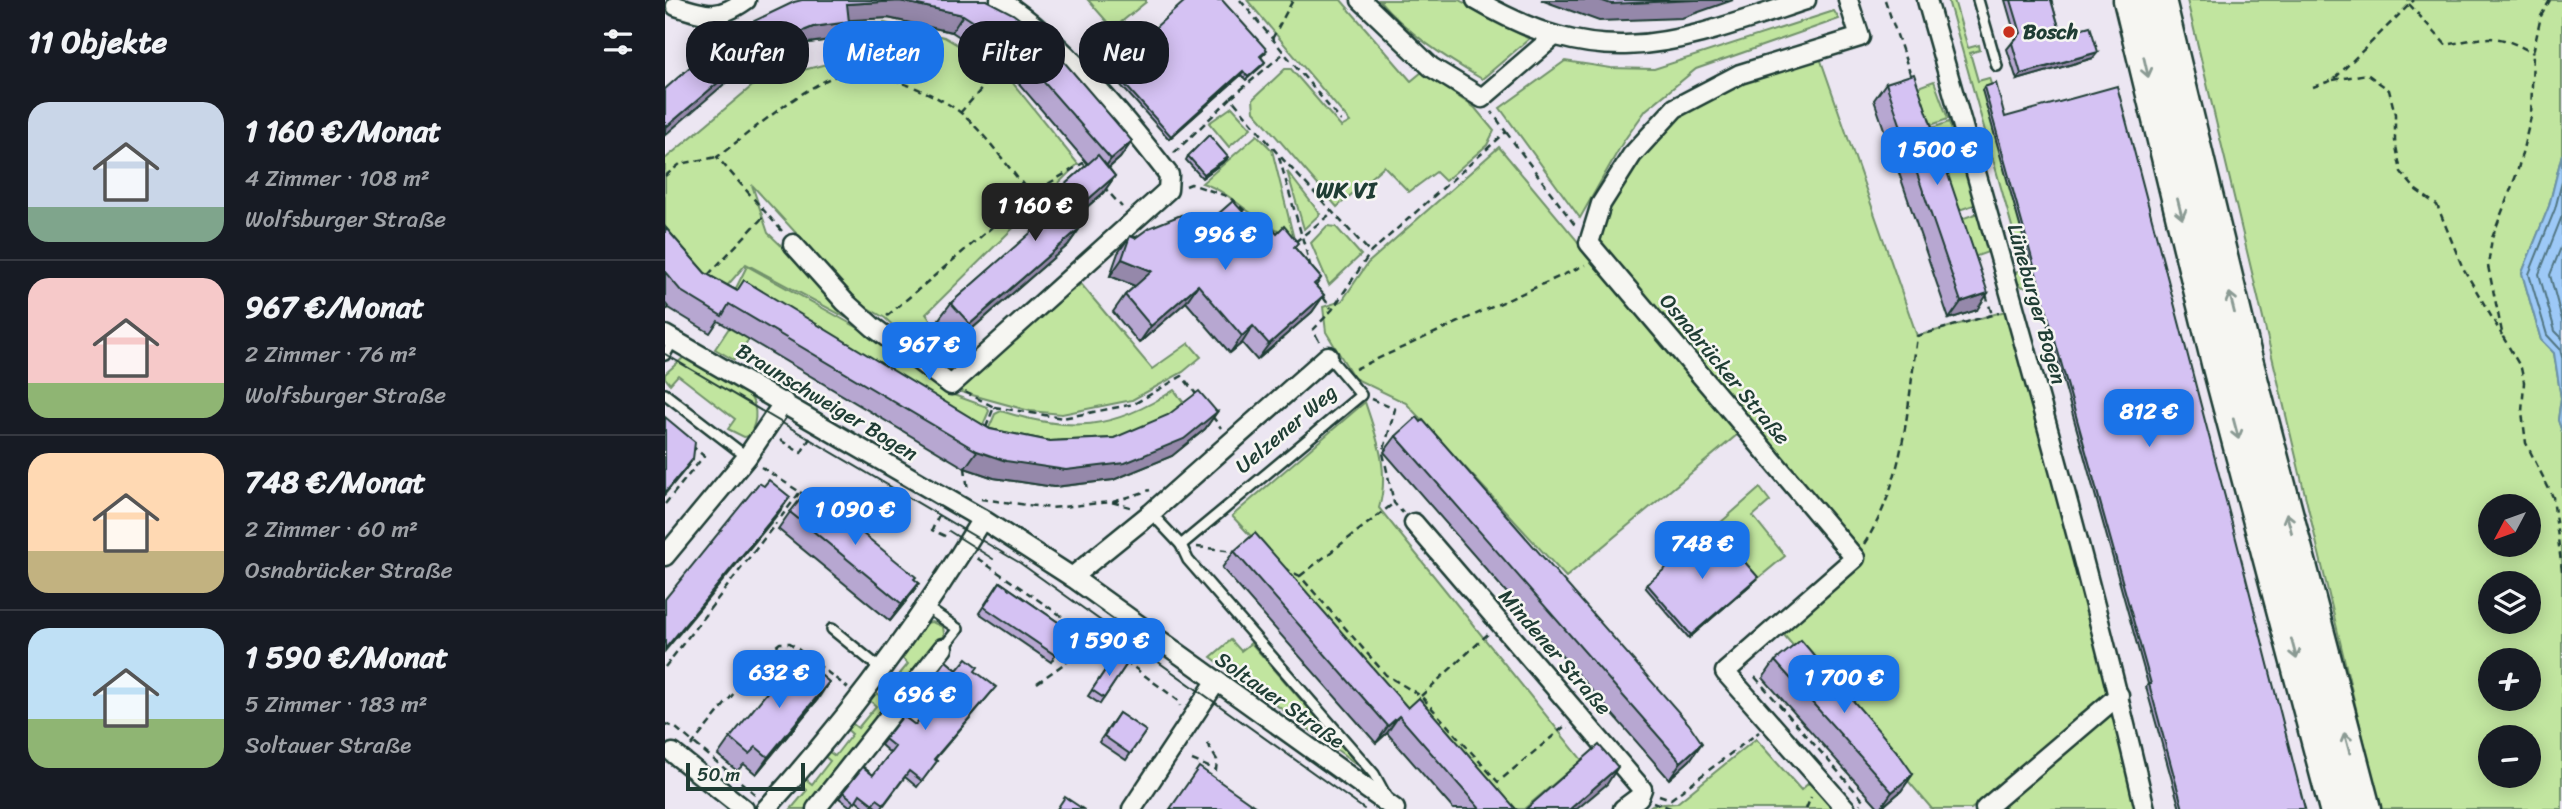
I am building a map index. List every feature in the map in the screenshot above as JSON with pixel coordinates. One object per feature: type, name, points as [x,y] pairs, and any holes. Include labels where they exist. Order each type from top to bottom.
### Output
[{"type":"highway","points":[[2130,0],[2219,367],[2336,809]]},
{"type":"highway","points":[[2159,0],[2242,342],[2364,809]]},
{"type":"street","points":[[673,9],[708,17],[731,10],[746,0]]},
{"type":"street","points":[[793,244],[845,302],[873,327],[951,385],[1168,190],[1169,175],[1052,40],[1000,0]]},
{"type":"street","points":[[1361,0],[1431,67],[1482,98],[1553,37]]},
{"type":"street","points":[[1475,0],[1513,22],[1553,37],[1616,47],[1688,38],[1806,0]]},
{"type":"street","points":[[1588,243],[1598,209],[1613,185],[1632,156],[1675,108],[1740,74],[1860,37],[1848,0]]},
{"type":"street","name":"Lüneburger Bogen","points":[[1927,0],[1959,122],[2016,308],[2119,695]]},
{"type":"street","name":"Osnabrücker Straße","points":[[1588,243],[1855,558]]},
{"type":"street","name":"Braunschweiger Bogen","points":[[669,337],[982,519],[1072,577]]},
{"type":"street","name":"Uelzener Weg","points":[[1072,577],[1150,513],[1328,356]]},
{"type":"street","points":[[665,556],[747,457],[784,402]]},
{"type":"street","points":[[767,807],[876,676],[927,608],[982,519]]},
{"type":"street","name":"Mindener Straße","points":[[1414,523],[1642,789]]},
{"type":"street","points":[[1846,809],[1725,671],[1855,558]]},
{"type":"street","name":"Soltauer Straße","points":[[1072,577],[1393,808]]},
{"type":"street","points":[[815,809],[943,648]]},
{"type":"street","points":[[1132,809],[1216,682]]},
{"type":"street","points":[[1985,809],[2119,695],[2145,809]]},
{"type":"street","points":[[677,756],[744,809]]},
{"type":"street","points":[[1623,809],[1639,797],[1642,789]]},
{"type":"lane","points":[[1978,0],[1997,66]]},
{"type":"lane","points":[[665,355],[669,337]]},
{"type":"lane","name":"Uelzener Weg","points":[[1181,545],[1361,395],[1328,356]]},
{"type":"lane","points":[[665,394],[747,457]]},
{"type":"lane","points":[[1150,513],[1181,545],[1188,560],[1374,774],[1393,808]]},
{"type":"lane","points":[[927,608],[958,629],[943,648]]},
{"type":"lane","points":[[832,629],[876,676]]},
{"type":"path","points":[[1240,0],[1341,121]]},
{"type":"path","points":[[1272,39],[1293,0]]},
{"type":"path","points":[[1885,0],[1912,78]]},
{"type":"path","points":[[2333,80],[2414,0]]},
{"type":"path","points":[[2503,337],[2488,266],[2491,237],[2517,173],[2531,117],[2533,53],[2541,16],[2550,0]]},
{"type":"path","points":[[2409,4],[2446,46],[2477,39],[2507,38],[2533,53]]},
{"type":"path","points":[[1161,165],[1283,52]]},
{"type":"path","points":[[2313,87],[2333,80],[2367,74],[2389,90],[2395,114],[2395,141],[2401,172],[2416,190],[2437,205],[2462,267],[2521,368],[2526,443],[2553,497],[2562,571]]},
{"type":"path","points":[[665,176],[680,164],[717,157],[788,104],[823,84]]},
{"type":"path","points":[[906,84],[916,87],[960,113],[1031,194]]},
{"type":"path","points":[[960,113],[986,84]]},
{"type":"path","points":[[1231,98],[1278,153],[1371,252]]},
{"type":"path","points":[[1482,98],[1588,243]]},
{"type":"path","points":[[1328,356],[1313,330],[1332,310],[1371,252],[1506,132]]},
{"type":"path","points":[[1278,153],[1313,275]]},
{"type":"path","points":[[717,157],[793,244]]},
{"type":"path","points":[[873,327],[1031,194],[1083,163],[1091,173]]},
{"type":"path","points":[[1096,179],[1135,220]]},
{"type":"path","points":[[1168,190],[1191,184],[1229,197],[1265,229]]},
{"type":"path","points":[[1286,247],[1302,239],[1333,212]]},
{"type":"path","points":[[702,281],[767,214]]},
{"type":"path","points":[[1343,374],[1601,257]]},
{"type":"path","points":[[1316,287],[1332,310]]},
{"type":"path","points":[[1985,289],[1992,315]]},
{"type":"path","points":[[1855,558],[1880,520],[1904,435],[1917,337],[2016,308]]},
{"type":"path","points":[[951,385],[994,407],[1063,418],[1134,404],[1182,376],[1199,398]]},
{"type":"path","points":[[1300,576],[1394,503],[1383,453],[1395,409],[1361,395]]},
{"type":"path","points":[[983,433],[994,407]]},
{"type":"path","points":[[1207,410],[1225,433]]},
{"type":"path","points":[[765,431],[801,453],[819,424]]},
{"type":"path","points":[[665,504],[704,456],[685,440]]},
{"type":"path","points":[[747,457],[810,500]]},
{"type":"path","points":[[781,517],[800,492]]},
{"type":"path","points":[[969,497],[1051,508],[1111,502],[1150,513]]},
{"type":"path","points":[[948,500],[932,530],[965,547],[1101,643],[1179,701],[1180,708]]},
{"type":"path","points":[[665,667],[776,523]]},
{"type":"path","points":[[1181,545],[1241,552]]},
{"type":"path","points":[[1277,564],[1300,576],[1386,674],[1421,696],[1498,782],[1565,726],[1573,736]]},
{"type":"path","points":[[1421,696],[1500,622]]},
{"type":"path","points":[[677,756],[693,743],[765,655],[780,643],[790,643],[851,690],[876,676]]},
{"type":"path","points":[[1037,683],[1085,649],[1101,643]]},
{"type":"path","points":[[1755,677],[1863,800],[1859,805],[1862,809]]},
{"type":"path","points":[[665,724],[693,743],[767,807]]},
{"type":"path","points":[[1642,789],[1671,799],[1770,724]]},
{"type":"path","points":[[1192,760],[1216,770],[1217,760],[1206,740]]},
{"type":"green space","points":[[1088,0],[1146,0],[1122,21],[1106,21]]},
{"type":"green space","points":[[1247,0],[1341,0],[1411,81],[1422,72],[1475,108],[1494,131],[1487,145],[1445,181],[1436,172],[1409,192],[1384,166],[1337,207],[1254,111],[1253,99],[1285,69],[1291,69],[1341,127],[1350,122]]},
{"type":"green space","points":[[1379,0],[1459,0],[1529,39],[1482,79],[1427,44]]},
{"type":"green space","points":[[1948,0],[1954,0],[1968,48],[1979,45],[1980,50],[1970,53],[1978,81],[1989,78],[1992,87],[2045,280],[2023,287],[2015,281],[2012,273],[2024,269]]},
{"type":"green space","points":[[2187,0],[2562,0],[2562,154],[2549,206],[2522,273],[2541,340],[2554,353],[2561,398],[2558,420],[2562,432],[2562,809],[2380,809]]},
{"type":"green space","points":[[1834,11],[1839,19],[1696,69],[1646,110],[1623,142],[1580,218],[1500,108],[1565,61],[1611,68],[1654,69]]},
{"type":"green space","points":[[944,37],[958,45],[958,84],[1014,84],[1078,164],[926,314],[952,349],[932,362],[885,318],[861,304],[752,185],[768,233],[863,324],[951,385],[1081,284],[1152,369],[1189,343],[1201,357],[1183,372],[1132,400],[1062,414],[1030,411],[954,390],[862,326],[746,264],[720,294],[665,230],[665,159],[755,84],[809,84],[809,69],[823,65],[823,84],[944,84]]},
{"type":"green space","points":[[1818,52],[1917,336],[2016,308],[2145,809],[1990,809],[2107,705],[1971,809],[1932,809],[1778,628],[1855,558],[1589,243],[1601,204],[1678,106]]},
{"type":"green space","points":[[1934,81],[1948,119],[1931,125],[1918,87]]},
{"type":"green space","points":[[1232,107],[1251,128],[1229,147],[1209,123]]},
{"type":"green space","points":[[1949,122],[1962,160],[1945,166],[1932,128]]},
{"type":"green space","points":[[1257,135],[1272,150],[1293,235],[1269,225],[1215,188],[1202,183]]},
{"type":"green space","points":[[1499,147],[1738,434],[1566,577],[1406,403],[1354,378],[1326,332],[1323,307],[1342,301],[1368,263]]},
{"type":"green space","points":[[1963,166],[1977,204],[1959,210],[1946,172]]},
{"type":"green space","points":[[1287,171],[1320,214],[1304,229]]},
{"type":"green space","points":[[1978,213],[1991,251],[1974,257],[1961,219]]},
{"type":"green space","points":[[1327,226],[1336,227],[1361,255],[1329,285],[1311,243]]},
{"type":"green space","points":[[747,266],[862,330],[951,394],[987,407],[989,411],[977,439],[733,294]]},
{"type":"green space","points":[[729,328],[749,339],[734,360],[715,349]]},
{"type":"green space","points":[[684,357],[745,389],[753,400],[756,412],[749,436],[744,437],[728,429],[735,419],[678,375],[670,384],[665,378],[665,374]]},
{"type":"green space","points":[[1174,390],[1187,407],[1104,452],[983,442],[995,414],[1001,411],[1049,423],[1091,424],[1131,413]]},
{"type":"green space","points":[[1365,402],[1383,468],[1379,508],[1582,760],[1524,809],[1498,809],[1398,717],[1260,546],[1232,516]]},
{"type":"green space","points":[[1760,488],[1770,501],[1753,516],[1785,556],[1756,580],[1712,530]]},
{"type":"green space","points":[[932,622],[943,627],[945,640],[895,698],[878,684],[881,679],[890,686],[908,664],[900,656],[925,623]]},
{"type":"green space","points":[[1231,640],[1241,651],[1251,643],[1359,766],[1211,657]]},
{"type":"green space","points":[[873,690],[890,705],[807,809],[791,809],[807,790],[799,782],[803,777],[812,784],[830,761],[822,754],[826,750],[835,756],[852,734],[844,727],[849,721],[858,728],[876,706],[867,698]]},
{"type":"green space","points":[[1756,739],[1801,790],[1811,781],[1834,809],[1647,809],[1652,805],[1677,803]]},
{"type":"water","points":[[2562,154],[2562,432],[2558,420],[2561,398],[2554,353],[2541,340],[2522,273],[2549,206]]},
{"type":"building","points":[[986,0],[1022,21],[972,21],[963,15],[900,1],[847,4],[849,21],[823,21],[823,26],[809,29],[809,21],[754,21],[794,2]]},
{"type":"building","points":[[1186,0],[1222,0],[1267,50],[1260,56],[1265,62],[1248,77],[1243,71],[1171,136],[1124,84],[1169,84],[1169,21],[1163,21]]},
{"type":"building","points":[[1600,0],[1696,0],[1611,4]]},
{"type":"building","points":[[2011,0],[2051,0],[2061,34],[2090,26],[2098,52],[2021,74],[2012,43],[2021,33]]},
{"type":"building","points":[[1065,63],[1079,79],[1079,84],[1083,84],[1132,141],[1111,159],[1045,84],[1065,84]]},
{"type":"building","points":[[686,70],[686,84],[716,84],[665,128],[665,89]]},
{"type":"building","points":[[1914,74],[1988,293],[1961,302],[1886,83]]},
{"type":"building","points":[[1996,83],[2005,117],[2117,86],[2305,809],[2183,809],[2151,684],[1984,87]]},
{"type":"building","points":[[1209,135],[1228,157],[1204,174],[1188,156]]},
{"type":"building","points":[[1098,155],[1115,176],[1069,216],[1080,228],[970,324],[951,303],[1061,206],[1052,196]]},
{"type":"building","points":[[1233,201],[1256,226],[1264,218],[1277,233],[1284,226],[1298,243],[1294,247],[1321,278],[1314,284],[1324,295],[1269,344],[1253,326],[1242,336],[1198,285],[1151,326],[1125,295],[1152,271],[1122,259],[1130,236],[1135,238],[1149,228],[1181,215],[1185,243]]},
{"type":"building","points":[[665,227],[705,273],[737,291],[744,280],[990,429],[1050,441],[1114,438],[1168,415],[1199,391],[1217,412],[1184,439],[1125,463],[1066,470],[1006,461],[977,451],[729,304],[722,316],[681,291],[665,272]]},
{"type":"building","points":[[665,417],[695,442],[693,459],[665,493]]},
{"type":"building","points":[[1417,417],[1421,422],[1423,420],[1689,724],[1702,743],[1681,762],[1396,436]]},
{"type":"building","points":[[769,480],[790,497],[665,649],[665,599],[759,483],[764,486]]},
{"type":"building","points":[[807,491],[813,493],[916,577],[914,579],[919,583],[902,604],[790,512]]},
{"type":"building","points":[[1714,527],[1758,577],[1691,635],[1647,584]]},
{"type":"building","points":[[1255,533],[1408,708],[1419,698],[1516,809],[1480,809],[1399,716],[1388,726],[1234,551]]},
{"type":"building","points":[[1000,582],[1071,631],[1055,655],[984,607]]},
{"type":"building","points":[[1801,640],[1913,774],[1892,792],[1775,661]]},
{"type":"building","points":[[1114,657],[1126,665],[1104,698],[1092,690]]},
{"type":"building","points":[[967,658],[978,667],[975,671],[996,687],[934,759],[937,761],[922,781],[909,771],[884,804],[877,799],[873,804],[860,794],[855,802],[843,792],[863,767],[873,775],[895,747],[885,739],[903,716],[915,725],[940,695],[928,685],[946,661],[957,670]]},
{"type":"building","points":[[790,664],[803,675],[810,666],[829,682],[768,757],[756,747],[749,754],[730,738]]},
{"type":"building","points":[[1119,713],[1146,731],[1130,754],[1104,736]]},
{"type":"building","points":[[1599,745],[1618,767],[1570,809],[1526,809]]},
{"type":"building","points":[[1199,767],[1259,809],[1170,809]]},
{"type":"building","points":[[1065,797],[1083,809],[1057,809]]},
{"type":"tram line","points":[[665,354],[1020,563],[1364,809]]},
{"type":"tram line","points":[[949,531],[993,559]]},
{"type":"place","name":"Bosch","points":[[2009,32]]},
{"type":"district","name":"WK VI","points":[[1346,190]]}]
